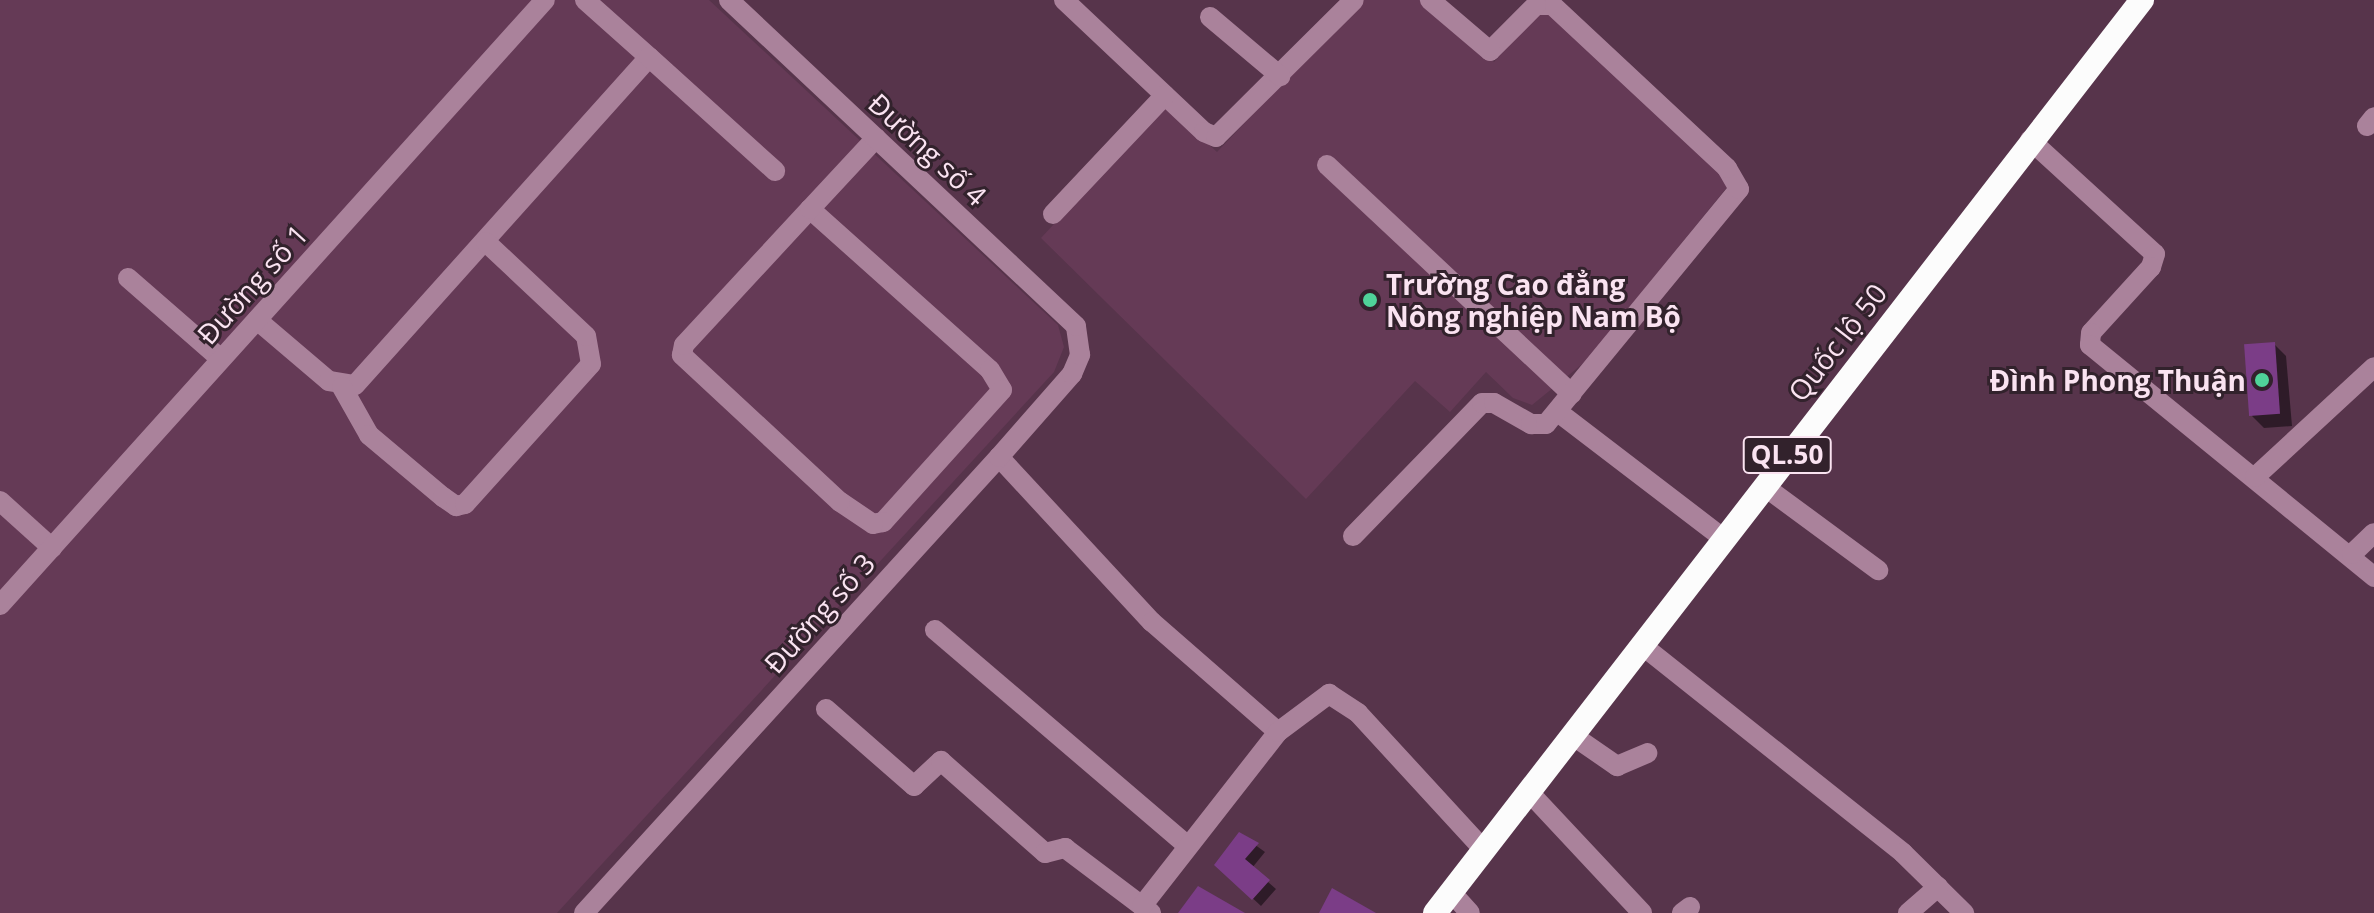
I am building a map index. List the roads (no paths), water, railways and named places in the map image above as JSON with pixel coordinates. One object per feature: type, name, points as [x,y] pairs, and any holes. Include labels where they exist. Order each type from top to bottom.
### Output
[{"type":"highway","name":"Quốc lộ 50","points":[[1435,913],[2030,140],[2142,0]]},
{"type":"street","name":"Đường số 1","points":[[0,605],[545,0]]},
{"type":"street","points":[[585,0],[775,171]]},
{"type":"street","name":"Đường số 4","points":[[729,0],[1076,326],[1082,342]]},
{"type":"street","points":[[1064,0],[1165,95],[1216,137],[1354,0]]},
{"type":"street","points":[[1353,536],[1482,403],[1494,403],[1512,418],[1539,425],[1558,412],[1735,198],[1737,180],[1552,5],[1536,5],[1490,51],[1430,0]]},
{"type":"street","points":[[1210,17],[1280,76]]},
{"type":"street","points":[[342,387],[355,385],[649,57]]},
{"type":"street","points":[[1053,214],[1165,95]]},
{"type":"street","points":[[810,209],[990,370],[1002,390],[883,522],[873,524],[840,502],[682,355],[684,345],[810,209],[876,138]]},
{"type":"street","points":[[2030,140],[2155,254],[2151,267],[2091,333],[2090,345],[2366,565],[2374,533]]},
{"type":"street","points":[[1327,165],[1572,394]]},
{"type":"street","points":[[257,320],[342,387],[369,435],[443,497],[456,506],[465,504],[591,364],[586,336],[486,242]]},
{"type":"street","points":[[128,278],[221,359]]},
{"type":"street","name":"Đường số 3","points":[[584,913],[1072,374],[1082,342]]},
{"type":"street","points":[[2255,477],[2374,367]]},
{"type":"street","points":[[1558,412],[1723,538]]},
{"type":"street","points":[[999,457],[1152,622],[1278,732]]},
{"type":"street","points":[[1764,486],[1878,570]]},
{"type":"street","points":[[0,501],[52,548]]},
{"type":"street","points":[[935,630],[1186,844]]},
{"type":"street","points":[[1643,646],[1903,853],[1964,913]]},
{"type":"street","points":[[826,709],[914,786],[941,761],[1045,853],[1065,848],[1146,909],[1186,844],[1278,732],[1320,697],[1335,696],[1358,713],[1483,849]]},
{"type":"street","points":[[1572,735],[1617,766],[1647,753]]},
{"type":"street","points":[[1528,791],[1642,913]]},
{"type":"street","points":[[1908,913],[1938,887]]},
{"type":"street","points":[[1451,892],[1470,913]]},
{"type":"place","name":"Trường Cao đẳng Nông nghiệp Nam Bộ","points":[[1370,300]]},
{"type":"place","name":"Đình Phong Thuận","points":[[2262,380]]}]
